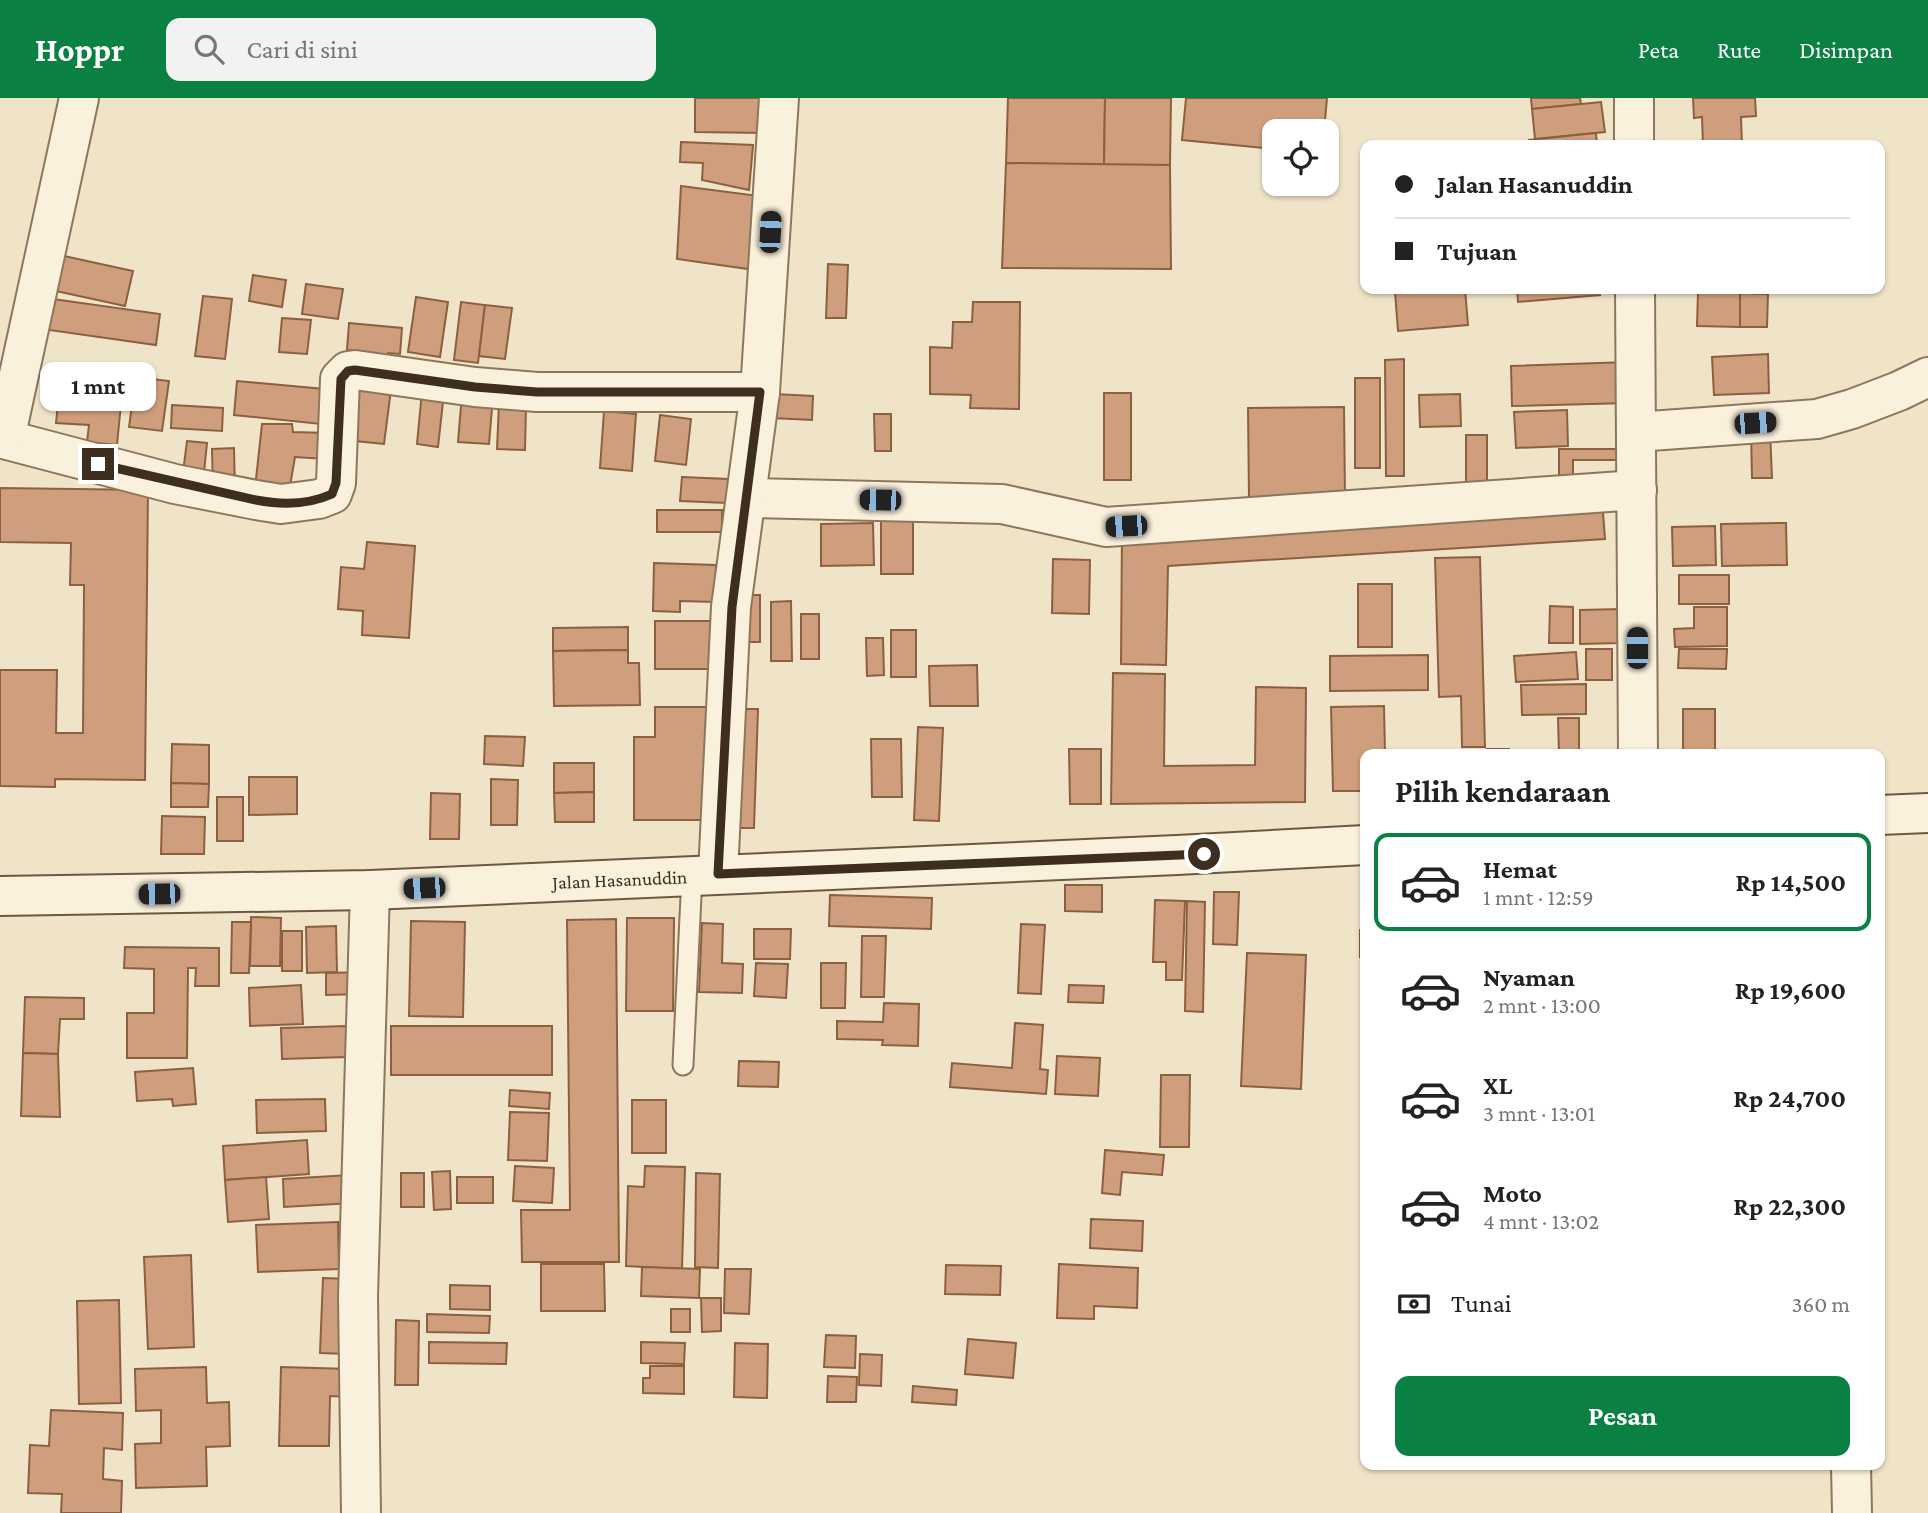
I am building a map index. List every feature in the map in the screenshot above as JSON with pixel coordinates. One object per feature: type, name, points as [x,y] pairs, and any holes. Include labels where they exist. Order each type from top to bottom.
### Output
[{"type":"street","points":[[79,98],[3,439],[175,484],[281,504],[319,499],[332,494],[336,483],[341,379],[348,371],[537,392],[760,392]]},
{"type":"street","points":[[705,875],[732,607],[760,392],[779,98]]},
{"type":"street","points":[[1634,98],[1634,140]]},
{"type":"street","points":[[1635,294],[1638,749]]},
{"type":"street","points":[[1636,432],[1817,419],[1888,396],[1928,377]]},
{"type":"street","points":[[747,498],[1002,504],[1106,527],[1637,490]]},
{"type":"street","points":[[1885,815],[1928,813]]},
{"type":"street","name":"Jalan Hasanuddin","points":[[0,896],[370,890],[1360,845]]},
{"type":"street","points":[[361,1513],[358,1296],[370,890]]},
{"type":"street","points":[[1852,1470],[1852,1513]]},
{"type":"lane","points":[[683,1065],[705,875]]},
{"type":"building","points":[[695,98],[764,98],[764,133],[695,132]]},
{"type":"building","points":[[1008,98],[1105,98],[1104,165],[1006,163]]},
{"type":"building","points":[[1105,98],[1171,98],[1170,165],[1104,165]]},
{"type":"building","points":[[1186,98],[1327,98],[1325,119],[1262,119],[1262,148],[1182,140]]},
{"type":"building","points":[[1531,98],[1580,98],[1581,104],[1532,109]]},
{"type":"building","points":[[1693,98],[1755,98],[1756,116],[1741,117],[1742,140],[1703,140],[1702,117],[1694,118]]},
{"type":"building","points":[[1601,102],[1605,132],[1535,139],[1532,109]]},
{"type":"building","points":[[1596,133],[1597,140],[1529,140]]},
{"type":"building","points":[[681,142],[753,145],[749,190],[702,180],[703,163],[680,162]]},
{"type":"building","points":[[1006,163],[1170,165],[1171,269],[1002,268]]},
{"type":"building","points":[[681,186],[759,196],[755,270],[677,259]]},
{"type":"building","points":[[64,256],[133,271],[125,306],[56,291]]},
{"type":"building","points":[[828,264],[848,265],[846,318],[826,318]]},
{"type":"building","points":[[253,275],[286,280],[282,307],[249,301]]},
{"type":"building","points":[[306,284],[343,289],[338,319],[302,314]]},
{"type":"building","points":[[1395,294],[1465,294],[1468,325],[1398,331]]},
{"type":"building","points":[[1517,294],[1600,294],[1600,295],[1518,302]]},
{"type":"building","points":[[1698,294],[1740,294],[1740,327],[1697,326]]},
{"type":"building","points":[[1740,294],[1768,294],[1767,327],[1740,327]]},
{"type":"building","points":[[203,296],[232,299],[225,359],[195,356]]},
{"type":"building","points":[[416,297],[448,302],[440,357],[408,352]]},
{"type":"building","points":[[53,299],[160,314],[156,345],[49,330]]},
{"type":"building","points":[[461,302],[485,305],[478,363],[454,360]]},
{"type":"building","points":[[973,302],[1020,302],[1019,409],[970,408],[971,395],[930,394],[930,347],[952,348],[953,322],[972,322]]},
{"type":"building","points":[[485,305],[512,308],[505,359],[479,356]]},
{"type":"building","points":[[282,318],[311,320],[307,354],[279,352]]},
{"type":"building","points":[[349,323],[402,328],[400,354],[388,353],[387,365],[347,350]]},
{"type":"building","points":[[1768,354],[1769,393],[1714,395],[1712,357]]},
{"type":"building","points":[[1404,359],[1404,476],[1386,476],[1385,360]]},
{"type":"building","points":[[1628,362],[1629,403],[1512,406],[1511,366]]},
{"type":"building","points":[[61,373],[98,376],[97,390],[122,393],[117,445],[87,442],[89,425],[56,423]]},
{"type":"building","points":[[136,377],[169,381],[162,431],[129,427]]},
{"type":"building","points":[[352,377],[392,382],[384,444],[345,440]]},
{"type":"building","points":[[1355,378],[1380,378],[1380,468],[1355,468]]},
{"type":"building","points":[[237,381],[324,389],[321,424],[234,415]]},
{"type":"building","points":[[422,391],[444,393],[438,447],[417,444]]},
{"type":"building","points":[[1104,393],[1131,393],[1131,480],[1104,480]]},
{"type":"building","points":[[462,394],[493,396],[489,444],[458,442]]},
{"type":"building","points":[[774,394],[813,396],[812,420],[772,418]]},
{"type":"building","points":[[1460,394],[1461,426],[1420,427],[1419,395]]},
{"type":"building","points":[[499,403],[526,405],[525,450],[497,449]]},
{"type":"building","points":[[172,405],[223,408],[222,431],[171,428]]},
{"type":"building","points":[[1344,407],[1345,498],[1249,499],[1248,408]]},
{"type":"building","points":[[1567,410],[1568,446],[1516,448],[1514,412]]},
{"type":"building","points":[[604,411],[636,414],[632,471],[600,468]]},
{"type":"building","points":[[874,414],[891,414],[891,451],[875,451]]},
{"type":"building","points":[[660,415],[691,419],[686,465],[655,461]]},
{"type":"building","points":[[262,424],[292,424],[293,432],[327,433],[325,459],[295,457],[289,492],[255,488]]},
{"type":"building","points":[[1770,431],[1772,478],[1752,478],[1751,432]]},
{"type":"building","points":[[1466,435],[1487,435],[1487,495],[1466,495]]},
{"type":"building","points":[[187,441],[207,443],[203,482],[182,480]]},
{"type":"building","points":[[234,448],[235,490],[213,491],[212,449]]},
{"type":"building","points":[[1559,449],[1620,449],[1620,460],[1573,460],[1573,488],[1559,488]]},
{"type":"building","points":[[682,477],[728,479],[727,503],[680,501]]},
{"type":"building","points":[[0,488],[148,490],[145,780],[55,779],[55,787],[0,786],[0,670],[57,670],[56,733],[83,733],[84,585],[70,585],[71,543],[0,542]]},
{"type":"building","points":[[1602,499],[1605,539],[1168,566],[1166,665],[1121,664],[1122,529]]},
{"type":"building","points":[[657,510],[722,510],[722,532],[657,532]]},
{"type":"building","points":[[881,518],[913,518],[913,574],[881,574]]},
{"type":"building","points":[[873,523],[874,565],[821,566],[821,524]]},
{"type":"building","points":[[1786,523],[1787,565],[1722,566],[1721,524]]},
{"type":"building","points":[[1715,526],[1716,565],[1673,566],[1672,527]]},
{"type":"building","points":[[367,542],[415,546],[409,638],[362,635],[363,611],[338,609],[341,567],[364,569]]},
{"type":"building","points":[[1480,557],[1485,747],[1462,747],[1461,696],[1439,697],[1435,558]]},
{"type":"building","points":[[1053,559],[1090,560],[1089,614],[1052,613]]},
{"type":"building","points":[[654,563],[716,565],[715,602],[680,601],[680,612],[653,611]]},
{"type":"building","points":[[1679,575],[1729,575],[1729,604],[1679,604]]},
{"type":"building","points":[[1358,584],[1392,584],[1392,647],[1358,647]]},
{"type":"building","points":[[741,595],[760,595],[760,642],[742,642]]},
{"type":"building","points":[[791,601],[792,661],[771,661],[771,602]]},
{"type":"building","points":[[1550,606],[1573,607],[1573,643],[1549,643]]},
{"type":"building","points":[[1694,607],[1727,607],[1727,646],[1675,647],[1674,629],[1694,628]]},
{"type":"building","points":[[1621,609],[1621,643],[1580,644],[1580,610]]},
{"type":"building","points":[[801,614],[819,614],[819,659],[801,659]]},
{"type":"building","points":[[655,621],[717,621],[717,669],[655,669]]},
{"type":"building","points":[[628,627],[628,650],[553,651],[553,628]]},
{"type":"building","points":[[891,630],[916,630],[916,677],[891,677]]},
{"type":"building","points":[[866,638],[883,638],[884,675],[867,676]]},
{"type":"building","points":[[1586,649],[1612,649],[1612,680],[1586,680]]},
{"type":"building","points":[[1679,649],[1727,649],[1726,669],[1678,668]]},
{"type":"building","points":[[628,650],[628,663],[639,663],[640,705],[554,706],[553,651]]},
{"type":"building","points":[[1576,652],[1578,679],[1516,682],[1514,656]]},
{"type":"building","points":[[1428,655],[1428,690],[1330,691],[1330,656]]},
{"type":"building","points":[[977,665],[978,706],[930,706],[929,666]]},
{"type":"building","points":[[1113,673],[1165,674],[1164,766],[1255,765],[1256,687],[1306,688],[1305,802],[1111,804]]},
{"type":"building","points":[[1586,684],[1586,714],[1522,715],[1521,685]]},
{"type":"building","points":[[1384,706],[1385,749],[1360,749],[1360,791],[1333,791],[1331,707]]},
{"type":"building","points":[[655,707],[706,707],[706,820],[634,820],[634,737],[655,737]]},
{"type":"building","points":[[736,709],[758,709],[754,828],[733,828]]},
{"type":"building","points":[[1683,709],[1715,709],[1715,749],[1683,749]]},
{"type":"building","points":[[1558,718],[1579,718],[1579,749],[1559,749]]},
{"type":"building","points":[[918,727],[943,728],[939,821],[914,820]]},
{"type":"building","points":[[485,736],[525,737],[523,766],[484,764]]},
{"type":"building","points":[[871,739],[901,739],[902,797],[872,797]]},
{"type":"building","points":[[172,744],[209,745],[209,784],[171,783]]},
{"type":"building","points":[[1069,749],[1101,749],[1101,804],[1070,804]]},
{"type":"building","points":[[554,763],[594,763],[594,792],[554,793]]},
{"type":"building","points":[[249,777],[297,777],[297,814],[249,815]]},
{"type":"building","points":[[491,779],[518,780],[517,825],[491,825]]},
{"type":"building","points":[[171,783],[209,784],[208,807],[171,807]]},
{"type":"building","points":[[594,792],[594,822],[555,822],[554,793]]},
{"type":"building","points":[[431,793],[460,794],[459,839],[430,839]]},
{"type":"building","points":[[217,797],[243,797],[243,841],[217,841]]},
{"type":"building","points":[[162,816],[205,817],[204,854],[161,854]]},
{"type":"building","points":[[1065,885],[1102,885],[1102,912],[1065,911]]},
{"type":"building","points":[[1214,892],[1239,892],[1237,945],[1213,944]]},
{"type":"building","points":[[830,895],[932,898],[931,929],[829,926]]},
{"type":"building","points":[[1155,900],[1185,901],[1182,980],[1166,980],[1166,962],[1153,962]]},
{"type":"building","points":[[1187,901],[1205,902],[1203,1012],[1185,1011]]},
{"type":"building","points":[[251,917],[281,918],[280,966],[250,966]]},
{"type":"building","points":[[627,918],[674,918],[673,1011],[626,1011]]},
{"type":"building","points":[[616,919],[619,1262],[522,1262],[521,1210],[570,1210],[567,920]]},
{"type":"building","points":[[411,921],[465,922],[463,1017],[409,1016]]},
{"type":"building","points":[[232,922],[251,922],[249,973],[231,973]]},
{"type":"building","points":[[702,923],[723,924],[722,963],[743,964],[742,993],[699,992]]},
{"type":"building","points":[[1021,924],[1045,925],[1041,994],[1018,993]]},
{"type":"building","points":[[336,926],[337,972],[307,973],[306,927]]},
{"type":"building","points":[[754,929],[791,929],[790,959],[754,959]]},
{"type":"building","points":[[282,931],[302,931],[302,971],[282,971]]},
{"type":"building","points":[[862,936],[886,936],[884,997],[861,997]]},
{"type":"building","points":[[125,947],[219,948],[219,986],[195,986],[196,968],[188,968],[187,1058],[127,1058],[127,1013],[154,1013],[154,969],[124,968]]},
{"type":"building","points":[[1247,953],[1306,955],[1301,1089],[1241,1086]]},
{"type":"building","points":[[756,963],[788,964],[786,998],[754,996]]},
{"type":"building","points":[[821,963],[846,963],[845,1008],[821,1008]]},
{"type":"building","points":[[363,972],[363,994],[326,995],[326,973]]},
{"type":"building","points":[[301,985],[303,1024],[250,1026],[249,988]]},
{"type":"building","points":[[1069,985],[1104,986],[1103,1003],[1068,1002]]},
{"type":"building","points":[[25,997],[84,998],[84,1019],[60,1019],[58,1054],[23,1053]]},
{"type":"building","points":[[884,1003],[919,1004],[918,1046],[882,1045],[883,1040],[837,1039],[837,1021],[883,1022]]},
{"type":"building","points":[[1015,1023],[1043,1025],[1040,1069],[1048,1070],[1046,1094],[950,1087],[952,1063],[1012,1068]]},
{"type":"building","points":[[346,1026],[347,1057],[282,1059],[281,1028]]},
{"type":"building","points":[[391,1026],[552,1026],[552,1075],[391,1075]]},
{"type":"building","points":[[23,1053],[58,1054],[60,1117],[21,1116]]},
{"type":"building","points":[[1057,1056],[1100,1058],[1098,1096],[1055,1094]]},
{"type":"building","points":[[739,1061],[779,1062],[778,1087],[738,1086]]},
{"type":"building","points":[[193,1068],[196,1104],[173,1106],[172,1099],[137,1101],[135,1072]]},
{"type":"building","points":[[1161,1075],[1190,1075],[1189,1147],[1160,1147]]},
{"type":"building","points":[[510,1090],[550,1093],[549,1109],[509,1106]]},
{"type":"building","points":[[325,1099],[326,1131],[257,1133],[256,1100]]},
{"type":"building","points":[[632,1100],[666,1100],[666,1153],[632,1153]]},
{"type":"building","points":[[510,1112],[549,1113],[547,1161],[508,1160]]},
{"type":"building","points":[[307,1140],[309,1174],[225,1180],[223,1146]]},
{"type":"building","points":[[1105,1150],[1164,1155],[1162,1175],[1122,1172],[1120,1195],[1102,1193]]},
{"type":"building","points":[[515,1166],[554,1168],[552,1203],[513,1201]]},
{"type":"building","points":[[645,1166],[685,1167],[682,1269],[626,1266],[628,1186],[644,1187]]},
{"type":"building","points":[[450,1171],[451,1209],[434,1210],[432,1172]]},
{"type":"building","points":[[401,1173],[424,1173],[424,1207],[401,1207]]},
{"type":"building","points":[[696,1173],[720,1174],[718,1268],[695,1267]]},
{"type":"building","points":[[350,1175],[352,1203],[284,1207],[283,1179]]},
{"type":"building","points":[[266,1177],[269,1219],[228,1222],[225,1180]]},
{"type":"building","points":[[457,1177],[493,1177],[493,1203],[457,1203]]},
{"type":"building","points":[[1091,1219],[1143,1221],[1142,1251],[1090,1248]]},
{"type":"building","points":[[338,1222],[339,1269],[258,1272],[256,1225]]},
{"type":"building","points":[[191,1255],[194,1347],[148,1349],[144,1257]]},
{"type":"building","points":[[541,1264],[604,1264],[605,1311],[541,1311]]},
{"type":"building","points":[[1059,1264],[1138,1268],[1137,1308],[1094,1306],[1094,1319],[1057,1318]]},
{"type":"building","points":[[946,1265],[1001,1266],[1000,1295],[945,1294]]},
{"type":"building","points":[[642,1267],[700,1269],[699,1298],[641,1296]]},
{"type":"building","points":[[725,1269],[751,1269],[749,1314],[724,1313]]},
{"type":"building","points":[[323,1278],[350,1279],[348,1354],[320,1353]]},
{"type":"building","points":[[450,1285],[490,1286],[490,1310],[450,1309]]},
{"type":"building","points":[[701,1298],[721,1298],[721,1331],[702,1332]]},
{"type":"building","points":[[119,1300],[121,1403],[79,1404],[77,1301]]},
{"type":"building","points":[[671,1309],[690,1309],[690,1332],[671,1332]]},
{"type":"building","points":[[427,1314],[490,1316],[489,1333],[427,1332]]},
{"type":"building","points":[[396,1320],[419,1321],[418,1385],[395,1385]]},
{"type":"building","points":[[826,1335],[856,1336],[855,1368],[824,1367]]},
{"type":"building","points":[[968,1339],[1016,1343],[1013,1378],[965,1374]]},
{"type":"building","points":[[429,1342],[507,1343],[506,1364],[429,1363]]},
{"type":"building","points":[[641,1342],[685,1343],[684,1364],[641,1363]]},
{"type":"building","points":[[735,1343],[768,1344],[767,1398],[734,1397]]},
{"type":"building","points":[[860,1354],[882,1355],[881,1386],[859,1385]]},
{"type":"building","points":[[650,1366],[684,1366],[684,1394],[643,1393],[643,1378],[650,1378]]},
{"type":"building","points":[[206,1367],[207,1403],[229,1402],[230,1446],[206,1447],[207,1486],[136,1488],[135,1444],[161,1443],[161,1410],[136,1411],[135,1369]]},
{"type":"building","points":[[281,1367],[350,1369],[350,1397],[330,1396],[329,1446],[279,1446]]},
{"type":"building","points":[[828,1376],[857,1377],[856,1402],[827,1402]]},
{"type":"building","points":[[913,1386],[957,1390],[956,1405],[912,1402]]},
{"type":"building","points":[[51,1410],[123,1413],[122,1450],[104,1448],[103,1479],[122,1481],[121,1513],[61,1513],[62,1494],[28,1493],[30,1445],[49,1446]]},
{"type":"route","points":[[98,464],[175,484],[281,504],[319,499],[332,494],[336,483],[341,379],[348,371],[355,370],[475,387],[537,392],[760,392],[732,607],[718,874],[1204,854]]}]
